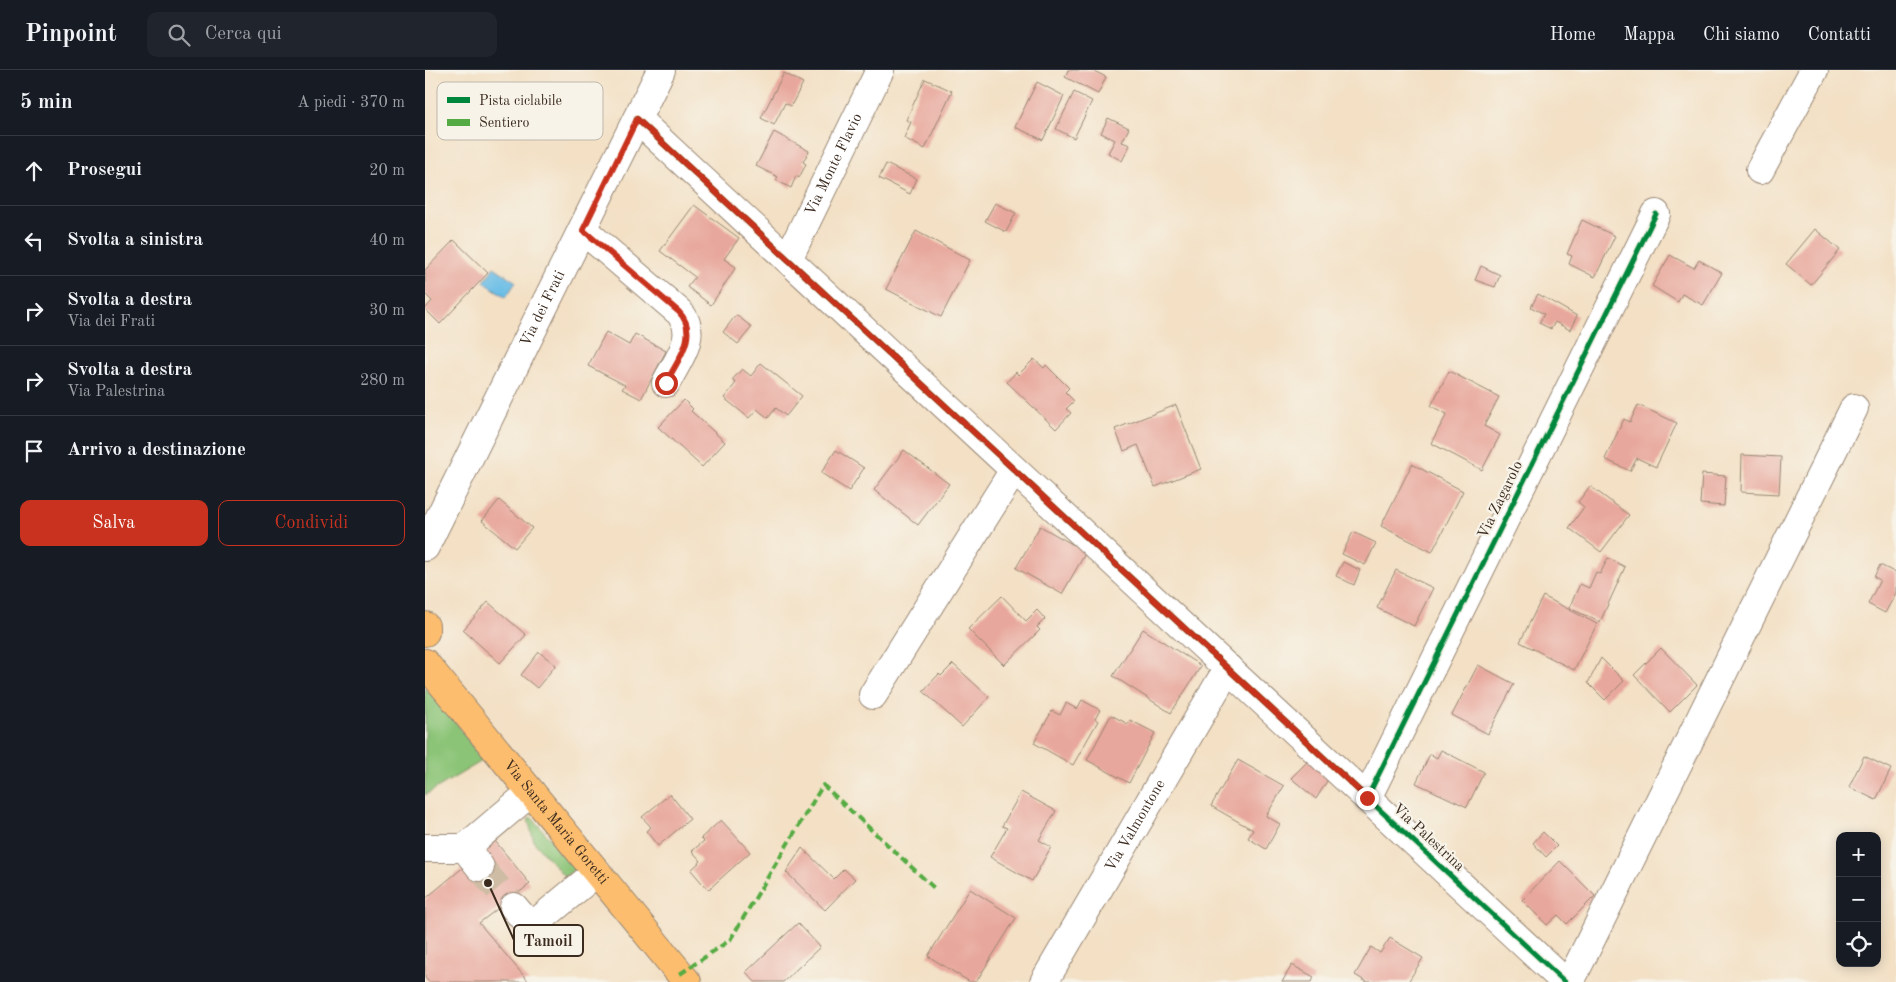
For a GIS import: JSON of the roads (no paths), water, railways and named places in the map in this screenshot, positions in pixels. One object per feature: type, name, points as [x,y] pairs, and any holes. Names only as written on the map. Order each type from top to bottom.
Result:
[{"type":"main road","points":[[425,626],[425,632]]},
{"type":"main road","name":"Via Santa Maria Goretti","points":[[425,663],[687,982]]},
{"type":"street","name":"Via dei Frati","points":[[425,547],[661,70]]},
{"type":"street","name":"Via Monte Flavio","points":[[788,259],[880,70]]},
{"type":"street","points":[[1759,170],[1814,70]]},
{"type":"street","name":"Via Palestrina","points":[[637,119],[1565,982]]},
{"type":"street","name":"Via Zagarolo","points":[[1367,798],[1656,214]]},
{"type":"street","points":[[583,230],[679,312],[685,320],[689,330],[687,342],[666,383]]},
{"type":"street","points":[[1570,982],[1854,408]]},
{"type":"street","points":[[873,695],[1014,470]]},
{"type":"street","name":"Via Valmontone","points":[[1044,982],[1228,668]]},
{"type":"street","points":[[425,848],[472,857],[531,792]]},
{"type":"street","points":[[514,907],[531,927],[597,872]]},
{"type":"water","points":[[494,267],[516,282],[506,297],[484,282]]},
{"type":"tunnel","points":[[480,867],[514,907]]},
{"type":"place","name":"Tamoil","points":[[488,883]]}]
